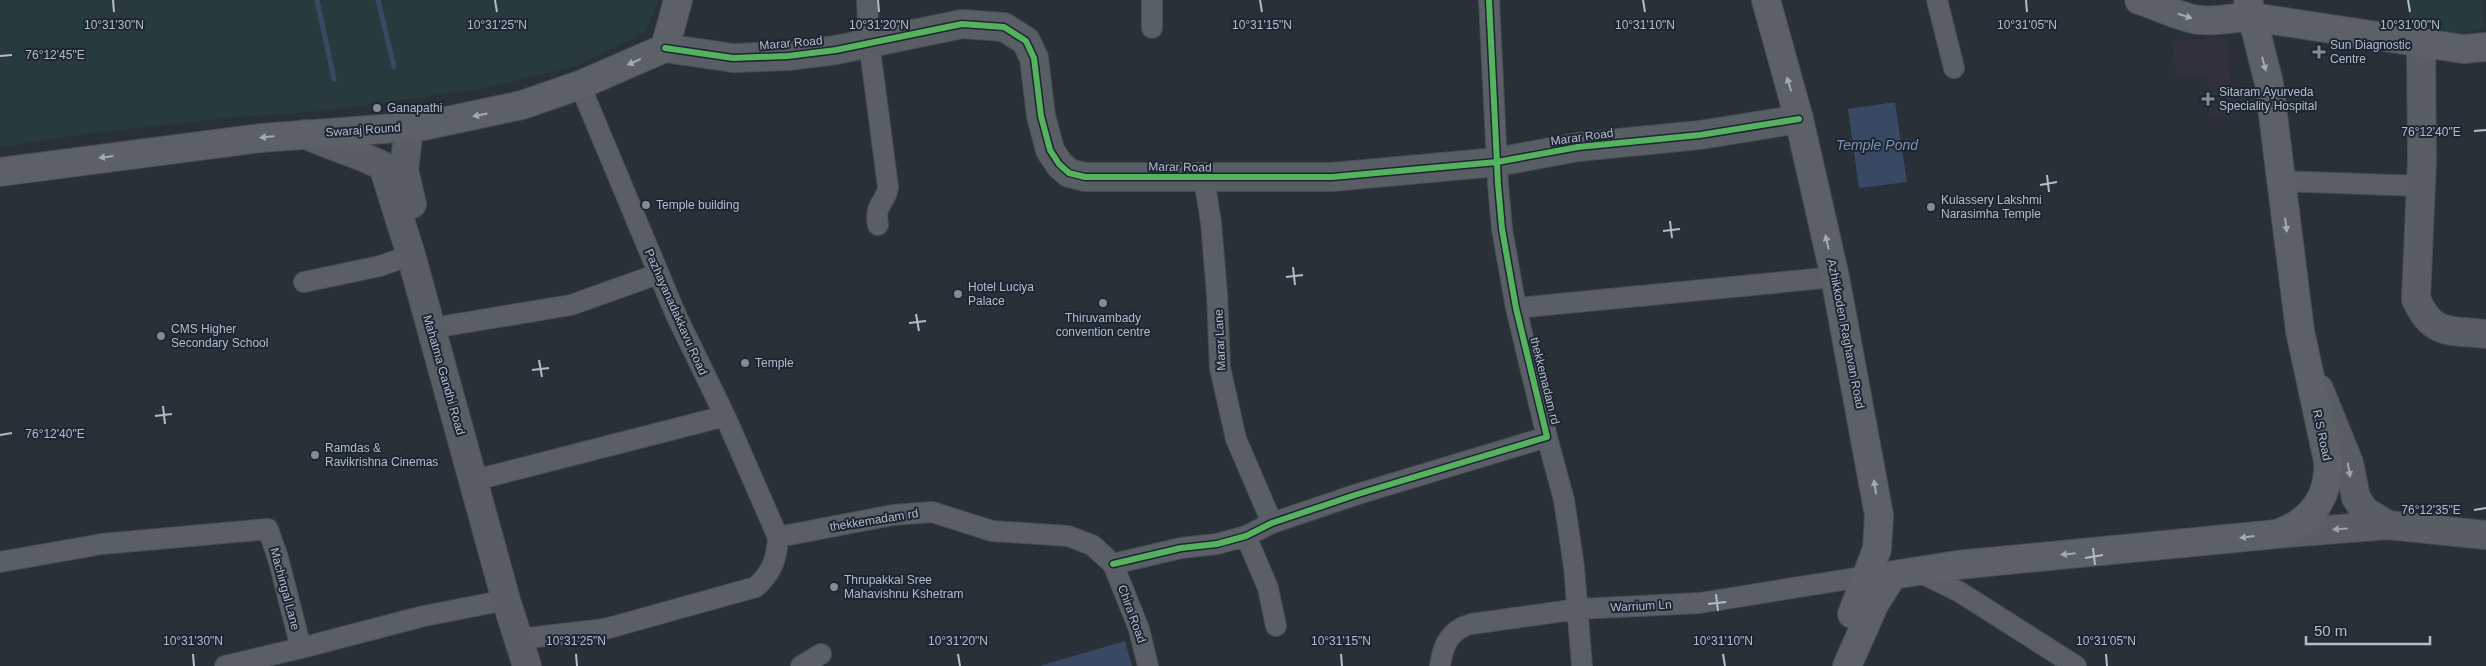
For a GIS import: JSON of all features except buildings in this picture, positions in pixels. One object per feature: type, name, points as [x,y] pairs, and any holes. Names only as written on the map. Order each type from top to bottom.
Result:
[{"type":"main road","points":[[665,48],[678,0]]},
{"type":"main road","name":"Azhikkoden Raghavan Road","points":[[1766,0],[1799,119],[1850,348],[1880,515],[1877,549],[1894,574],[1829,666]]},
{"type":"main road","points":[[2140,0],[2198,20],[2218,21],[2233,17],[2252,6],[2420,42],[2463,49],[2486,47]]},
{"type":"main road","name":"R.S Road","points":[[1894,574],[1957,565],[2277,534],[2297,525],[2313,512],[2323,495],[2328,478],[2326,452],[2300,331],[2269,83],[2252,6]]},
{"type":"main road","name":"Swaraj Round","points":[[0,172],[192,146],[304,134],[409,127],[489,113],[580,85],[665,48]]},
{"type":"main road","points":[[1847,666],[1874,603],[1894,574],[1898,562],[1887,546],[1880,515]]},
{"type":"street","points":[[868,0],[869,42],[888,187],[888,192],[878,205],[876,215],[878,226]]},
{"type":"street","points":[[1152,0],[1152,28]]},
{"type":"street","name":"thekkemadam rd","points":[[778,536],[893,515],[932,512],[992,531],[1068,536],[1092,545],[1113,564],[1181,548],[1218,544],[1246,536],[1272,523],[1547,437],[1516,308],[1502,229],[1488,0]]},
{"type":"street","points":[[1937,0],[1954,68]]},
{"type":"street","name":"Marar Road","points":[[665,48],[733,58],[788,56],[836,50],[962,24],[1004,27],[1026,41],[1034,58],[1041,116],[1050,150],[1059,164],[1070,173],[1085,177],[1204,179],[1332,177],[1497,162],[1578,147],[1700,136],[1799,119]]},
{"type":"street","points":[[2420,42],[2421,186],[2416,299],[2424,316],[2432,324],[2443,329],[2486,334]]},
{"type":"street","name":"Pazhayanadakkavu Road","points":[[580,85],[658,274],[725,416],[778,536]]},
{"type":"street","name":"Mahatma Gandhi Road","points":[[409,127],[404,170],[487,478],[527,638],[527,666]]},
{"type":"street","name":"Mahatma Gandhi Road","points":[[304,134],[326,144],[357,152],[383,166],[411,255],[506,600],[544,666]]},
{"type":"street","name":"Marar Lane","points":[[1204,179],[1211,222],[1217,294],[1220,368],[1236,439],[1272,523]]},
{"type":"street","points":[[2281,181],[2421,186]]},
{"type":"street","points":[[304,282],[380,266],[411,255]]},
{"type":"street","points":[[445,326],[571,306],[658,274]]},
{"type":"street","points":[[1516,308],[1835,277]]},
{"type":"street","points":[[2306,360],[2338,433],[2348,463],[2356,498],[2365,511],[2388,525]]},
{"type":"street","points":[[487,478],[725,416]]},
{"type":"street","points":[[1547,437],[1564,500],[1578,609],[1582,666]]},
{"type":"street","points":[[2277,534],[2388,525],[2486,535]]},
{"type":"street","name":"Machingal Lane","points":[[0,562],[111,543],[268,529],[278,558],[301,648],[424,616],[506,600]]},
{"type":"street","points":[[527,638],[605,629],[756,587],[770,574],[778,555],[778,536]]},
{"type":"street","points":[[1246,536],[1268,588],[1276,626]]},
{"type":"street","name":"Chira Road","points":[[1113,564],[1139,628],[1148,666]]},
{"type":"street","points":[[1894,574],[1958,591],[2076,666]]},
{"type":"street","name":"Warrium Ln","points":[[1442,662],[1449,636],[1458,628],[1497,620],[1578,609],[1700,603],[1894,574]]},
{"type":"street","points":[[225,666],[301,648]]},
{"type":"street","points":[[801,666],[820,654]]},
{"type":"shaded area","points":[[2226,38],[2235,117],[2210,117],[2206,76],[2175,74],[2173,40]]},
{"type":"green space","points":[[0,0],[659,0],[645,33],[577,66],[488,88],[322,111],[239,117],[93,133],[0,147]]},
{"type":"green space","points":[[2409,0],[2481,0],[2484,28],[2454,35],[2410,29]]},
{"type":"water","name":"Temple Pond","points":[[1895,102],[1907,182],[1859,188],[1848,109]]},
{"type":"water","points":[[1125,641],[1132,666],[1039,666]]},
{"type":"waterway","points":[[317,0],[334,79]]},
{"type":"waterway","points":[[378,0],[394,67]]},
{"type":"cycle path","points":[[1113,564],[1181,548],[1217,544],[1246,536],[1272,523],[1358,494],[1547,437],[1516,308],[1502,229],[1489,0]]},
{"type":"cycle path","points":[[665,48],[733,58],[788,56],[836,50],[962,24],[1004,27],[1026,41],[1034,58],[1041,116],[1050,150],[1059,164],[1069,173],[1085,177],[1332,177],[1497,162],[1578,147],[1700,135],[1799,119]]},
{"type":"place","name":"Sun Diagnostic Centre","points":[[2319,52]]},
{"type":"place","name":"Sitaram Ayurveda Speciality Hospital","points":[[2208,99]]},
{"type":"place","name":"Ganapathi","points":[[377,108]]},
{"type":"place","name":"Temple building","points":[[646,205]]},
{"type":"place","name":"Kulassery Lakshmi Narasimha Temple","points":[[1931,207]]},
{"type":"place","name":"Hotel Luciya Palace","points":[[958,294]]},
{"type":"place","name":"Thiruvambady convention centre","points":[[1103,303]]},
{"type":"place","name":"CMS Higher Secondary School","points":[[161,336]]},
{"type":"place","name":"Temple","points":[[745,363]]},
{"type":"place","name":"Ramdas & Ravikrishna Cinemas","points":[[315,455]]},
{"type":"place","name":"Thrupakkal Sree Mahavishnu Kshetram","points":[[834,587]]}]
